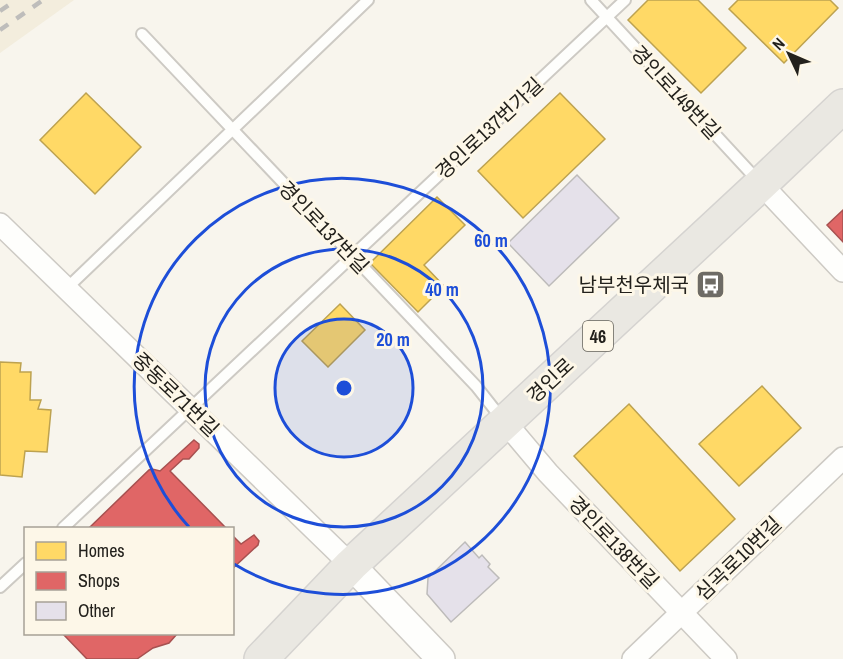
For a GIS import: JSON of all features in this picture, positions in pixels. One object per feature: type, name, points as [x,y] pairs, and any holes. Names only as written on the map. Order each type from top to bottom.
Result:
[{"type":"main road","name":"경인로","points":[[261,659],[351,565],[843,106]]},
{"type":"street","points":[[761,184],[843,271]]},
{"type":"street","name":"중동로71번길","points":[[0,224],[351,565]]},
{"type":"street","name":"경인로138번길","points":[[505,422],[548,473],[726,659]]},
{"type":"street","name":"심곡로10번길","points":[[633,659],[843,458]]},
{"type":"street","points":[[351,565],[441,659]]},
{"type":"lane","points":[[66,288],[368,0]]},
{"type":"lane","name":"경인로149번길","points":[[591,0],[761,184]]},
{"type":"lane","name":"경인로137번가길","points":[[64,527],[625,0]]},
{"type":"lane","name":"경인로137번길","points":[[141,34],[476,386],[505,422]]},
{"type":"lane","points":[[0,587],[24,565]]},
{"type":"shaded area","points":[[0,0],[74,0],[0,53]]},
{"type":"building: Homes","points":[[648,0],[698,0],[746,48],[701,93],[628,20]]},
{"type":"building: Homes","points":[[738,0],[830,0],[838,8],[784,63],[729,9]]},
{"type":"building: Homes","points":[[86,93],[141,147],[95,194],[40,140]]},
{"type":"building: Homes","points":[[560,93],[605,139],[523,218],[478,171]]},
{"type":"building: Homes","points":[[437,197],[465,225],[424,265],[444,286],[418,312],[370,263]]},
{"type":"building: Homes","points":[[340,304],[365,330],[328,367],[302,341]]},
{"type":"building: Homes","points":[[0,362],[21,363],[20,372],[31,372],[30,400],[41,400],[38,409],[51,410],[47,452],[25,451],[22,477],[0,475]]},
{"type":"building: Homes","points":[[762,386],[801,428],[739,486],[699,444]]},
{"type":"building: Homes","points":[[629,404],[735,519],[680,571],[574,456]]},
{"type":"building: Shops","points":[[843,210],[843,242],[827,225]]},
{"type":"building: Shops","points":[[194,440],[199,444],[199,448],[189,459],[183,459],[170,471],[225,527],[90,527],[149,470],[160,471]]},
{"type":"building: Shops","points":[[254,535],[259,541],[258,545],[234,567],[234,537],[241,544]]},
{"type":"building: Shops","points":[[64,635],[176,635],[169,643],[153,648],[137,659],[87,659]]},
{"type":"building: Other","points":[[577,175],[619,218],[549,286],[508,243]]},
{"type":"building: Other","points":[[465,542],[479,558],[482,555],[490,564],[488,567],[499,578],[451,622],[427,594],[428,578]]},
{"type":"railway","points":[[0,11],[16,0]]},
{"type":"railway","points":[[0,30],[43,0]]},
{"type":"place","name":"남부천우체국","points":[[710,284]]}]
